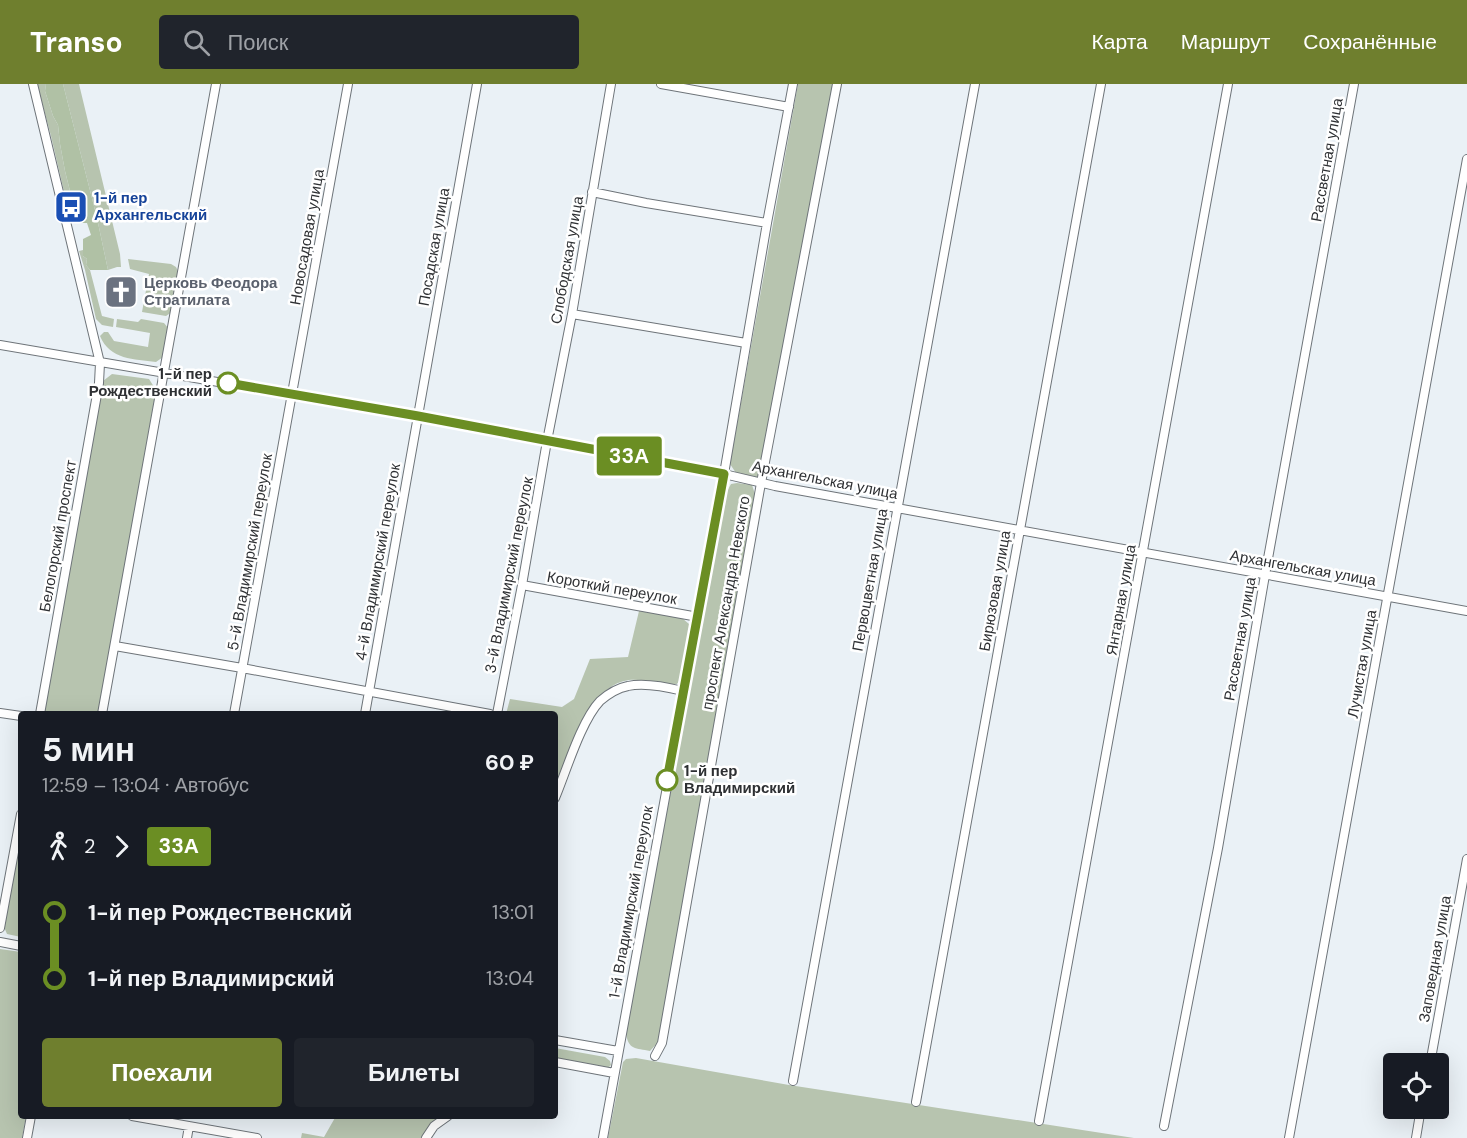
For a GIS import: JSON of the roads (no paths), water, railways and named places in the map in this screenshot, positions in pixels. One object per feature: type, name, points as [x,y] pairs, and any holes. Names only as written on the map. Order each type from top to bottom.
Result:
[{"type":"street","name":"Белогорский проспект","points":[[33,84],[100,363],[99,383],[41,711]]},
{"type":"street","points":[[103,711],[216,84]]},
{"type":"street","name":"Новосадовая улица","points":[[293,394],[348,84]]},
{"type":"street","name":"Посадская улица","points":[[418,416],[477,84]]},
{"type":"street","name":"Слободская улица","points":[[547,441],[572,314],[611,84]]},
{"type":"street","points":[[661,84],[789,106]]},
{"type":"street","points":[[724,474],[793,84]]},
{"type":"street","name":"проспект Александра Невского","points":[[655,1056],[662,1043],[761,483],[837,84]]},
{"type":"street","name":"Первоцветная улица","points":[[793,1081],[975,84]]},
{"type":"street","name":"Бирюзовая улица","points":[[916,1102],[1101,84]]},
{"type":"street","name":"Янтарная улица","points":[[1039,1121],[1228,84]]},
{"type":"street","name":"Рассветная улица","points":[[1164,1126],[1218,848],[1354,84]]},
{"type":"street","name":"Лучистая улица","points":[[1289,1138],[1467,159]]},
{"type":"street","points":[[592,192],[767,223]]},
{"type":"street","points":[[572,314],[746,343]]},
{"type":"street","name":"Архангельская улица","points":[[0,345],[418,416],[761,483],[1467,611]]},
{"type":"street","name":"5-й Владимирский переулок","points":[[235,711],[293,394]]},
{"type":"street","name":"4-й Владимирский переулок","points":[[366,711],[418,416]]},
{"type":"street","name":"3-й Владимирский переулок","points":[[497,711],[522,585],[547,441]]},
{"type":"street","name":"1-й Владимирский переулок","points":[[603,1138],[724,474]]},
{"type":"street","name":"Короткий переулок","points":[[522,585],[698,617]]},
{"type":"street","points":[[114,646],[474,711]]},
{"type":"street","points":[[558,791],[587,721],[599,702],[612,692],[628,686],[640,685],[683,691]]},
{"type":"street","points":[[0,712],[18,715]]},
{"type":"street","points":[[0,928],[18,830]]},
{"type":"street","name":"Заповедная улица","points":[[1432,1053],[1467,859]]},
{"type":"street","points":[[0,942],[18,945]]},
{"type":"street","points":[[558,1041],[618,1051]]},
{"type":"street","points":[[558,1063],[614,1073]]},
{"type":"street","points":[[27,1138],[30,1119]]},
{"type":"street","points":[[149,1119],[257,1138]]},
{"type":"street","points":[[426,1138],[434,1126],[444,1119]]},
{"type":"street","points":[[1416,1138],[1419,1119]]},
{"type":"street","points":[[187,1138],[189,1126]]},
{"type":"place","name":"1-й пер Архангельский","points":[[71,207]]},
{"type":"place","name":"Церковь Феодора Стратилата","points":[[121,292]]},
{"type":"place","name":"1-й пер Рождественский","points":[[228,383]]},
{"type":"place","name":"1-й пер Владимирский","points":[[667,780]]}]
